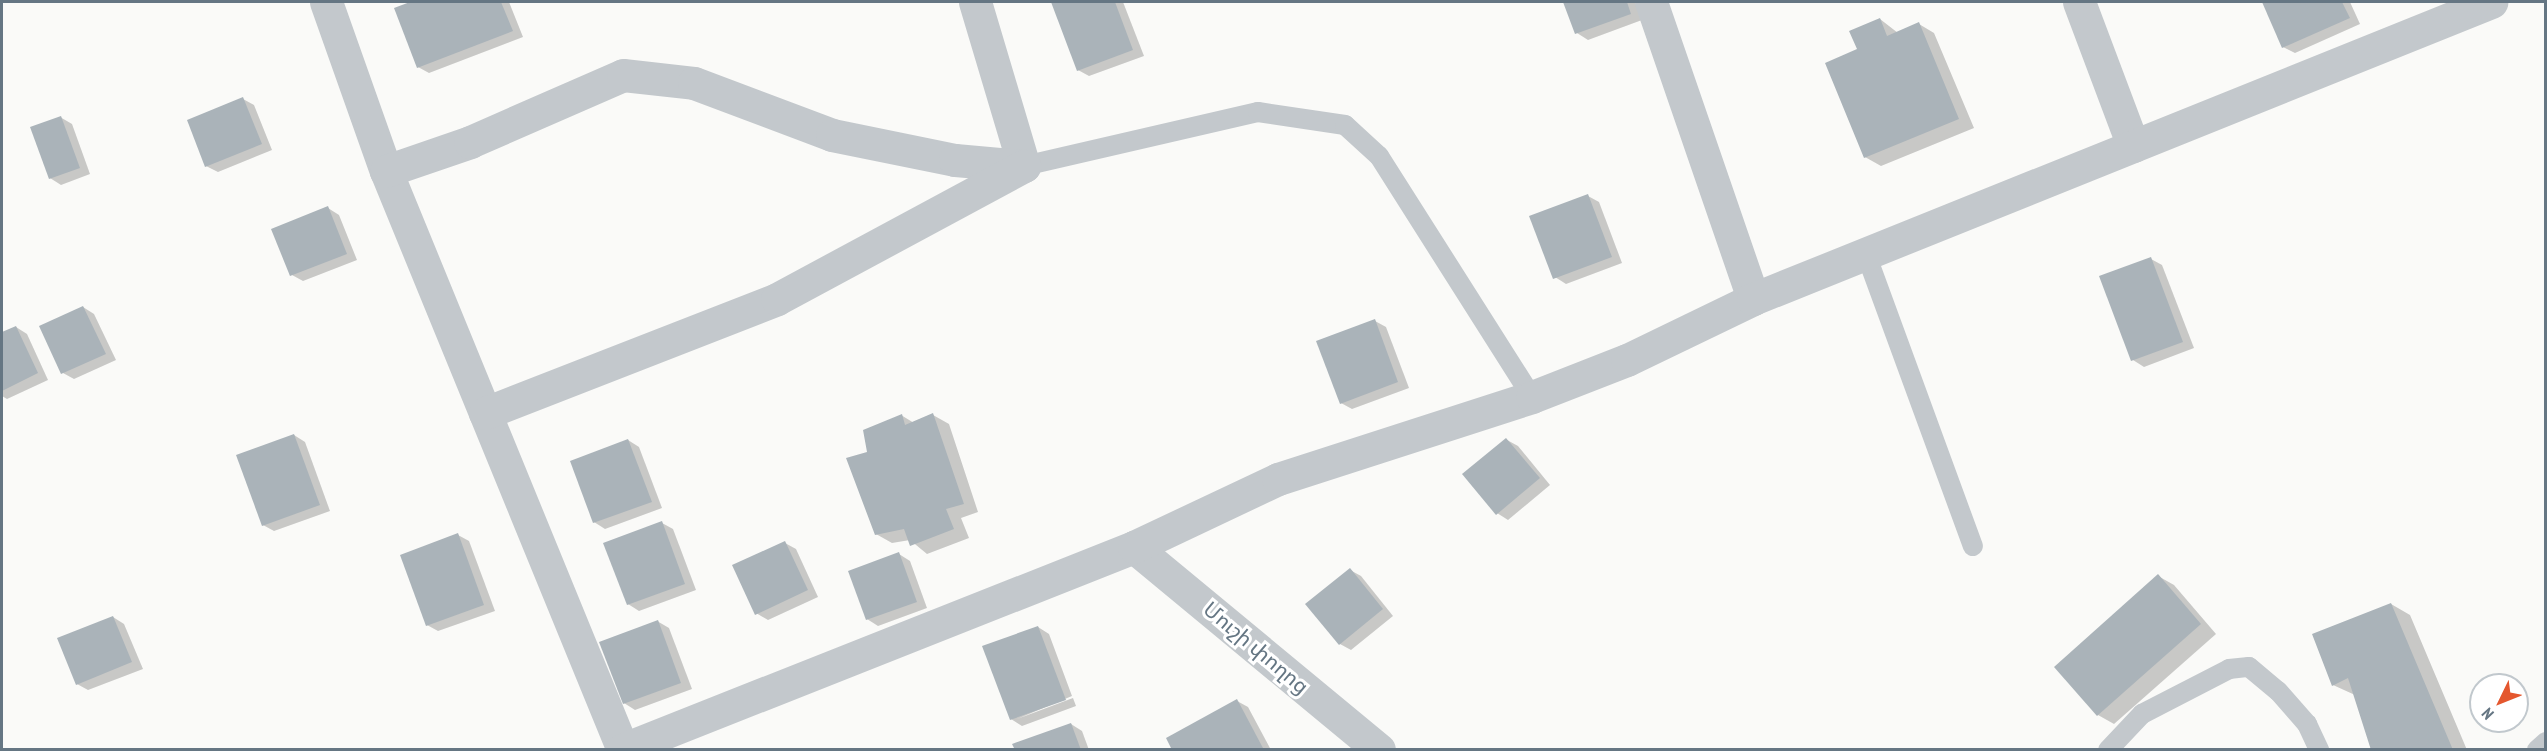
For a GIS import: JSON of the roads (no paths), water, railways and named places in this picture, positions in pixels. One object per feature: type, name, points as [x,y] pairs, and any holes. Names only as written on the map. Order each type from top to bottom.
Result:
[{"type":"street","points":[[326,2],[386,171],[622,749],[1134,547],[1278,478],[1532,397],[1627,360],[1753,300],[2133,147],[2450,9],[2491,2]]},
{"type":"street","points":[[975,2],[1024,166]]},
{"type":"street","points":[[1651,2],[1753,300]]},
{"type":"street","points":[[2079,2],[2133,147]]},
{"type":"street","points":[[386,171],[470,142],[622,75],[694,83],[832,135],[955,160],[1024,166]]},
{"type":"street","points":[[485,413],[777,299],[1024,166]]},
{"type":"street","name":"Մուշի փողոց","points":[[1134,547],[1379,750]]},
{"type":"lane","points":[[1024,166],[1258,112],[1345,125],[1379,156],[1532,397]]},
{"type":"lane","points":[[1866,254],[1973,546]]},
{"type":"lane","points":[[2108,750],[2142,714],[2229,669],[2249,667],[2277,691],[2307,724],[2319,750]]},
{"type":"lane","points":[[2537,750],[2546,742]]}]
